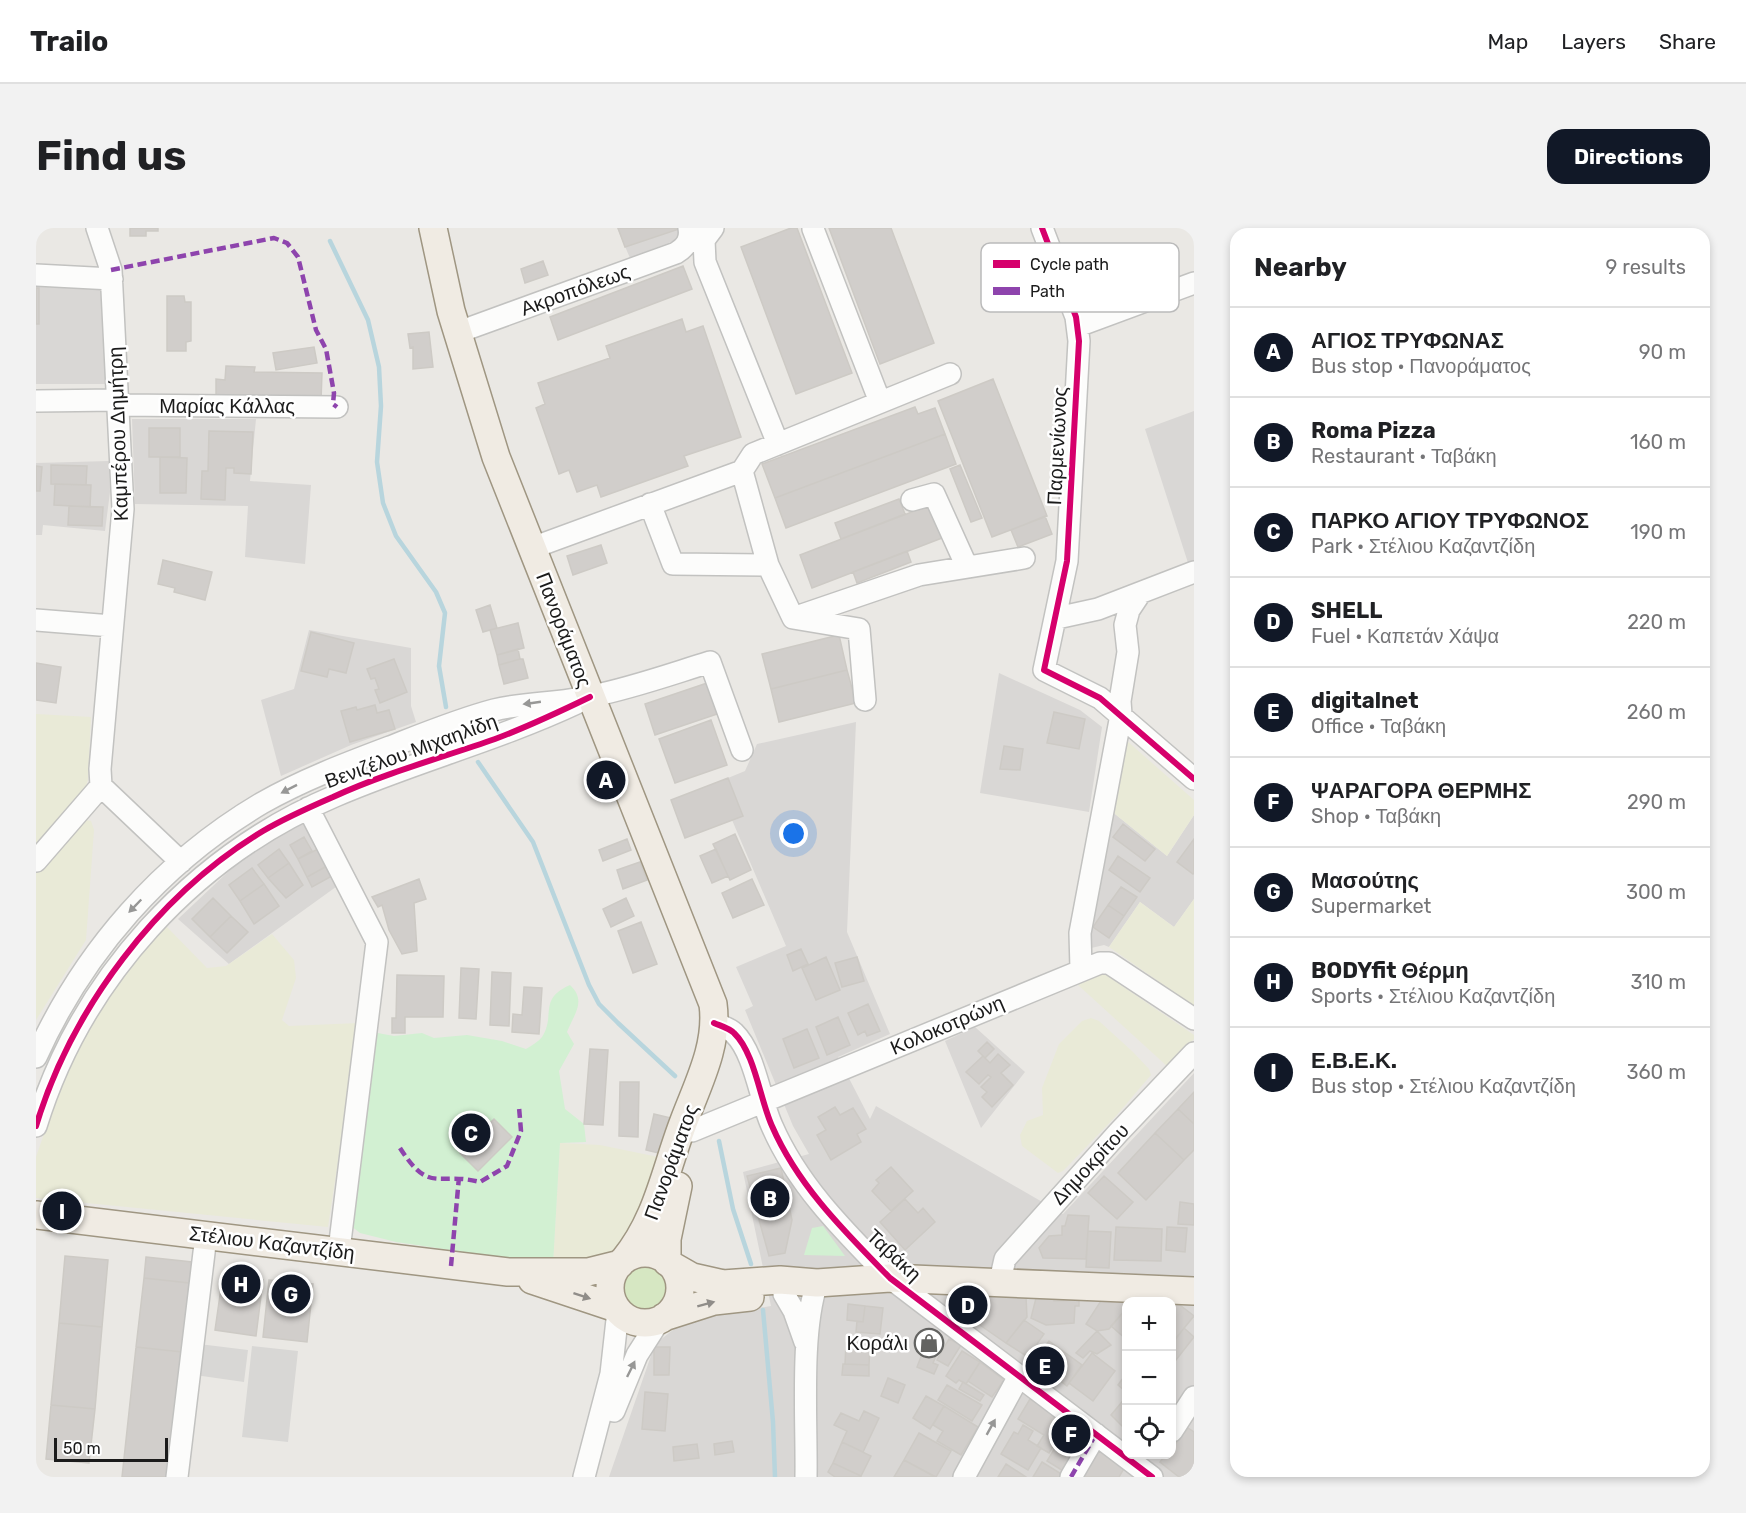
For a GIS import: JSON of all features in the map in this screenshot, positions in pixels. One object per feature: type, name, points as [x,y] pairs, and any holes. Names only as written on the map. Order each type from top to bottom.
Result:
[{"type":"main road","name":"Πανοράματος","points":[[433,228],[456,333],[496,457],[702,974],[712,1005],[714,1023],[667,1239],[669,1263]]},
{"type":"main road","name":"Πανοράματος","points":[[622,1262],[642,1237],[655,1210],[681,1128],[697,1094]]},
{"type":"main road","name":"Στέλιου Καζαντζίδη","points":[[36,1215],[508,1272],[588,1272],[622,1262]]},
{"type":"main road","points":[[761,1290],[702,1280],[649,1254],[638,1254],[622,1262],[610,1285],[617,1309],[638,1322],[662,1318],[703,1304],[761,1290],[890,1278],[1194,1291]]},
{"type":"main road","points":[[662,1318],[674,1307],[679,1292],[677,1277],[669,1263]]},
{"type":"main road","name":"Στέλιου Καζαντζίδη","points":[[508,1272],[617,1309]]},
{"type":"street","name":"Καμπέρου Δημήτρη","points":[[97,228],[109,258],[112,279],[123,509],[100,769],[101,786]]},
{"type":"street","points":[[713,228],[704,240],[705,262],[778,444]]},
{"type":"street","name":"Παρμενίωνος","points":[[1042,228],[1048,243]]},
{"type":"street","points":[[813,229],[880,402]]},
{"type":"street","name":"Ακροπόλεως","points":[[456,333],[676,253],[689,234]]},
{"type":"street","points":[[36,275],[112,279]]},
{"type":"street","points":[[1179,289],[1194,283]]},
{"type":"street","name":"Παρμενίωνος","points":[[1073,312],[1078,326],[1079,341],[1067,561],[1057,618],[1044,670],[1090,691],[1121,715]]},
{"type":"street","points":[[1078,326],[1116,312]]},
{"type":"street","points":[[532,548],[742,471],[753,454],[950,374]]},
{"type":"street","name":"Μαρίας Κάλλας","points":[[36,401],[337,407]]},
{"type":"street","points":[[742,471],[768,565],[793,618]]},
{"type":"street","points":[[912,500],[934,494],[967,567]]},
{"type":"street","points":[[650,504],[673,564],[768,565]]},
{"type":"street","points":[[793,618],[919,575],[1024,558]]},
{"type":"street","points":[[1057,618],[1098,609],[1194,572]]},
{"type":"street","points":[[1081,969],[1080,933],[1121,715],[1120,701],[1128,658],[1125,625],[1129,609],[1138,595]]},
{"type":"street","points":[[793,618],[859,629],[865,700]]},
{"type":"street","points":[[36,620],[112,626]]},
{"type":"street","points":[[590,697],[710,662],[742,750]]},
{"type":"street","name":"Βενιζέλου Μιχαηλίδη","points":[[36,1126],[45,1097],[73,1036],[105,983],[149,926],[198,879],[264,830],[308,808],[346,791],[497,738],[590,697]]},
{"type":"street","name":"Βενιζέλου Μιχαηλίδη","points":[[36,1057],[58,1011],[95,954],[126,915],[181,862],[263,803],[354,760],[496,710],[590,697]]},
{"type":"street","points":[[1121,715],[1194,778]]},
{"type":"street","points":[[36,861],[101,786],[181,862]]},
{"type":"street","points":[[308,808],[377,942],[339,1250]]},
{"type":"street","name":"Κολοκοτρώνη","points":[[692,1131],[1100,963],[1109,963],[1194,1019]]},
{"type":"street","name":"Ταβάκη","points":[[714,1023],[730,1030],[741,1042],[772,1128],[802,1180],[842,1228],[890,1278],[1096,1434],[1148,1470]]},
{"type":"street","name":"Δημοκρίτου","points":[[1000,1281],[1005,1259],[1118,1133],[1194,1053]]},
{"type":"street","points":[[177,1477],[206,1236]]},
{"type":"street","points":[[806,1477],[808,1351],[812,1298],[817,1283]]},
{"type":"street","points":[[761,1290],[794,1311],[808,1351]]},
{"type":"street","points":[[586,1469],[611,1374],[617,1309]]},
{"type":"street","points":[[586,1469],[609,1424],[637,1355],[662,1318]]},
{"type":"street","points":[[964,1477],[1019,1376]]},
{"type":"street","points":[[1176,1425],[1194,1397]]},
{"type":"street","points":[[1071,1477],[1096,1434]]},
{"type":"shaded area","points":[[617,228],[687,228],[686,236],[630,258]]},
{"type":"shaded area","points":[[36,287],[101,288],[107,384],[36,384]]},
{"type":"shaded area","points":[[1194,411],[1194,564],[1189,566],[1145,429]]},
{"type":"shaded area","points":[[132,419],[256,419],[250,481],[311,485],[305,564],[245,557],[248,506],[135,504]]},
{"type":"shaded area","points":[[109,461],[110,492],[105,531],[43,525],[42,535],[36,535],[36,463]]},
{"type":"shaded area","points":[[309,630],[411,648],[411,706],[416,722],[351,745],[281,776],[261,700],[294,689]]},
{"type":"shaded area","points":[[999,673],[1080,710],[1102,727],[1089,812],[980,793]]},
{"type":"shaded area","points":[[856,722],[847,932],[890,1034],[838,1057],[870,1119],[876,1106],[1063,1214],[1194,1073],[1194,1477],[609,1477],[655,1344],[687,1319],[771,1306],[743,1172],[809,1154],[793,1126],[745,1010],[753,1006],[736,967],[786,946],[732,820],[743,815],[728,778],[745,771],[757,744]]},
{"type":"shaded area","points":[[1110,810],[1167,856],[1194,815],[1194,899],[1174,927],[1140,902],[1109,947],[1104,945],[1087,949]]},
{"type":"shaded area","points":[[307,821],[340,884],[229,964],[178,919],[230,870],[270,842]]},
{"type":"shaded area","points":[[975,1027],[1025,1072],[981,1128],[945,1041]]},
{"type":"shaded area","points":[[199,1344],[248,1350],[244,1382],[195,1375]]},
{"type":"shaded area","points":[[252,1346],[298,1351],[288,1442],[242,1437]]},
{"type":"green space","points":[[36,714],[91,717],[88,780],[85,789],[36,846]]},
{"type":"green space","points":[[1126,740],[1194,800],[1194,815],[1167,856],[1110,810]]},
{"type":"green space","points":[[81,819],[91,821],[94,830],[86,940],[36,1020],[36,869]]},
{"type":"green space","points":[[1194,899],[1194,1006],[1109,947],[1140,902],[1174,927]]},
{"type":"green space","points":[[165,925],[207,968],[226,966],[272,934],[294,960],[296,978],[282,1020],[289,1026],[359,1023],[328,1227],[36,1198],[36,1157],[63,1078],[111,992]]},
{"type":"green space","points":[[1103,973],[1194,1035],[1194,1039],[1168,1067],[1078,985]]},
{"type":"green space","points":[[570,985],[578,997],[578,1008],[567,1032],[574,1044],[559,1071],[565,1109],[584,1124],[586,1142],[560,1143],[553,1265],[396,1242],[360,1233],[346,1222],[372,1032],[394,1036],[422,1033],[434,1038],[467,1035],[502,1041],[526,1049],[542,1037],[554,996]]},
{"type":"green space","points":[[1091,1018],[1099,1021],[1133,1052],[1149,1069],[1151,1075],[1116,1116],[1063,1171],[1058,1173],[1022,1146],[1020,1135],[1027,1121],[1043,1115],[1042,1088],[1059,1044],[1082,1021]]},
{"type":"green space","points":[[560,1143],[600,1145],[663,1158],[652,1192],[612,1257],[553,1265]]},
{"type":"green space","points":[[823,1226],[845,1256],[804,1255],[812,1228]]},
{"type":"green space","points":[[644,1261],[654,1263],[663,1269],[669,1278],[671,1288],[669,1298],[663,1307],[654,1313],[644,1315],[634,1313],[625,1307],[619,1298],[617,1288],[619,1278],[625,1269],[634,1263]]},
{"type":"building","points":[[130,228],[158,228],[158,231],[146,231],[146,236],[130,236]]},
{"type":"building","points":[[618,228],[678,228],[679,229],[625,247]]},
{"type":"building","points":[[791,228],[797,228],[852,373],[796,394],[741,247]]},
{"type":"building","points":[[829,228],[891,228],[934,343],[880,364]]},
{"type":"building","points":[[543,261],[548,275],[525,283],[521,269]]},
{"type":"building","points":[[683,266],[692,289],[558,340],[550,317]]},
{"type":"building","points":[[36,288],[39,288],[39,324],[36,324]]},
{"type":"building","points":[[167,296],[184,296],[185,302],[191,302],[191,341],[186,342],[186,351],[167,351]]},
{"type":"building","points":[[682,319],[686,332],[703,326],[741,437],[684,456],[688,466],[601,497],[597,485],[577,492],[569,470],[559,474],[536,408],[545,404],[538,383],[610,358],[606,346]]},
{"type":"building","points":[[429,332],[433,367],[413,369],[413,347],[410,348],[408,334]]},
{"type":"building","points":[[314,347],[317,363],[276,370],[273,353]]},
{"type":"building","points":[[226,366],[255,367],[254,372],[322,373],[321,401],[216,399],[216,379],[225,380]]},
{"type":"building","points":[[993,379],[1047,516],[992,537],[938,401]]},
{"type":"building","points":[[915,407],[918,414],[935,408],[945,434],[775,498],[762,464]]},
{"type":"building","points":[[149,428],[180,428],[180,457],[149,457]]},
{"type":"building","points":[[209,431],[253,432],[251,474],[234,473],[234,468],[226,468],[225,500],[201,499],[202,471],[208,471]]},
{"type":"building","points":[[945,434],[956,464],[786,528],[775,498]]},
{"type":"building","points":[[160,457],[187,458],[186,493],[160,493]]},
{"type":"building","points":[[51,465],[87,466],[86,485],[51,484]]},
{"type":"building","points":[[960,465],[982,518],[971,522],[950,469]]},
{"type":"building","points":[[36,466],[42,467],[40,491],[36,491]]},
{"type":"building","points":[[55,484],[91,485],[90,507],[54,505]]},
{"type":"building","points":[[899,499],[905,514],[841,539],[835,523]]},
{"type":"building","points":[[930,505],[942,538],[812,588],[800,555]]},
{"type":"building","points":[[69,506],[103,507],[102,526],[68,525]]},
{"type":"building","points":[[1045,516],[1052,534],[1018,547],[1011,530]]},
{"type":"building","points":[[601,545],[607,563],[573,575],[567,556]]},
{"type":"building","points":[[907,551],[911,562],[857,583],[853,572]]},
{"type":"building","points":[[163,560],[212,572],[205,600],[174,592],[175,588],[158,584]]},
{"type":"building","points":[[490,605],[497,628],[483,632],[476,610]]},
{"type":"building","points":[[518,623],[524,648],[497,655],[490,630]]},
{"type":"building","points":[[311,632],[354,643],[346,673],[329,669],[327,677],[301,671]]},
{"type":"building","points":[[839,635],[847,670],[771,689],[762,654]]},
{"type":"building","points":[[518,649],[520,659],[499,665],[497,655]]},
{"type":"building","points":[[394,659],[407,692],[380,703],[375,690],[379,689],[375,678],[371,679],[367,669]]},
{"type":"building","points":[[523,659],[528,678],[504,684],[499,665]]},
{"type":"building","points":[[36,663],[61,667],[56,703],[36,700]]},
{"type":"building","points":[[847,670],[856,703],[779,722],[771,689]]},
{"type":"building","points":[[713,681],[723,712],[655,735],[645,704]]},
{"type":"building","points":[[375,705],[377,713],[389,710],[395,729],[350,742],[341,711]]},
{"type":"building","points":[[1054,712],[1085,719],[1079,749],[1047,743]]},
{"type":"building","points":[[711,720],[727,765],[675,783],[659,739]]},
{"type":"building","points":[[1004,746],[1023,749],[1020,770],[1000,769]]},
{"type":"building","points":[[728,778],[743,816],[685,838],[671,800]]},
{"type":"building","points":[[1123,824],[1155,849],[1145,861],[1113,837]]},
{"type":"building","points":[[735,834],[751,870],[730,880],[713,844]]},
{"type":"building","points":[[304,837],[312,851],[298,859],[290,845]]},
{"type":"building","points":[[627,839],[631,850],[603,861],[599,850]]},
{"type":"building","points":[[1194,839],[1194,873],[1193,874],[1177,862]]},
{"type":"building","points":[[279,849],[289,863],[268,878],[258,865]]},
{"type":"building","points":[[318,849],[327,866],[307,877],[298,859]]},
{"type":"building","points":[[716,849],[728,876],[712,883],[700,856]]},
{"type":"building","points":[[1118,856],[1150,878],[1140,892],[1109,870]]},
{"type":"building","points":[[640,862],[647,880],[623,889],[617,870]]},
{"type":"building","points":[[289,863],[303,885],[286,898],[268,878]]},
{"type":"building","points":[[327,866],[332,876],[312,887],[307,877]]},
{"type":"building","points":[[252,868],[264,884],[240,901],[229,885]]},
{"type":"building","points":[[419,879],[426,899],[414,903],[417,951],[402,954],[389,930],[382,905],[378,907],[372,897]]},
{"type":"building","points":[[752,879],[764,905],[733,918],[722,893]]},
{"type":"building","points":[[264,884],[279,906],[254,924],[240,901]]},
{"type":"building","points":[[1121,887],[1137,897],[1124,916],[1108,905]]},
{"type":"building","points":[[213,898],[231,916],[210,937],[192,919]]},
{"type":"building","points":[[626,898],[634,916],[611,927],[603,909]]},
{"type":"building","points":[[1108,905],[1124,916],[1109,938],[1093,927]]},
{"type":"building","points":[[231,916],[248,932],[227,953],[210,937]]},
{"type":"building","points":[[641,922],[657,964],[633,973],[618,931]]},
{"type":"building","points":[[801,949],[808,964],[793,971],[787,955]]},
{"type":"building","points":[[826,957],[840,990],[816,1000],[802,968]]},
{"type":"building","points":[[857,957],[864,981],[842,987],[835,963]]},
{"type":"building","points":[[461,968],[479,969],[476,1019],[459,1018]]},
{"type":"building","points":[[492,972],[511,973],[509,1026],[490,1025]]},
{"type":"building","points":[[397,975],[444,976],[443,1017],[405,1017],[405,1033],[392,1033],[392,1018],[396,1018]]},
{"type":"building","points":[[524,987],[542,988],[539,1034],[512,1032],[513,1014],[522,1015]]},
{"type":"building","points":[[868,1004],[880,1031],[867,1036],[865,1031],[858,1035],[848,1013]]},
{"type":"building","points":[[838,1017],[850,1045],[827,1055],[816,1027]]},
{"type":"building","points":[[807,1029],[819,1058],[794,1068],[783,1039]]},
{"type":"building","points":[[987,1042],[994,1049],[985,1058],[978,1051]]},
{"type":"building","points":[[590,1049],[608,1050],[603,1125],[584,1124]]},
{"type":"building","points":[[998,1054],[1010,1065],[1001,1073],[1013,1085],[992,1107],[982,1097],[987,1092],[981,1087],[991,1077],[988,1075],[979,1084],[966,1072],[983,1056],[990,1063]]},
{"type":"building","points":[[620,1082],[639,1082],[638,1137],[619,1136]]},
{"type":"building","points":[[1194,1092],[1194,1124],[1178,1109]]},
{"type":"building","points":[[835,1107],[840,1115],[853,1108],[866,1129],[857,1134],[861,1142],[831,1160],[817,1135],[826,1130],[818,1117]]},
{"type":"building","points":[[1178,1109],[1194,1124],[1194,1150],[1184,1160],[1155,1133]]},
{"type":"building","points":[[654,1114],[671,1118],[663,1154],[646,1150]]},
{"type":"building","points":[[494,1119],[512,1137],[478,1171],[460,1153]]},
{"type":"building","points":[[1155,1133],[1184,1160],[1146,1200],[1118,1173]]},
{"type":"building","points":[[891,1167],[913,1191],[891,1211],[872,1191],[879,1183],[876,1180]]},
{"type":"building","points":[[781,1168],[792,1220],[785,1253],[769,1256],[747,1176]]},
{"type":"building","points":[[1104,1176],[1133,1202],[1117,1219],[1088,1193]]},
{"type":"building","points":[[905,1199],[918,1213],[923,1208],[935,1222],[905,1250],[880,1222]]},
{"type":"building","points":[[1180,1202],[1194,1204],[1194,1225],[1178,1224]]},
{"type":"building","points":[[1068,1215],[1089,1216],[1086,1259],[1043,1258],[1039,1248],[1049,1236],[1062,1235],[1062,1226],[1065,1226]]},
{"type":"building","points":[[1116,1227],[1162,1229],[1161,1261],[1114,1260]]},
{"type":"building","points":[[1167,1227],[1187,1228],[1185,1252],[1166,1250]]},
{"type":"building","points":[[1088,1231],[1111,1232],[1109,1268],[1086,1267]]},
{"type":"building","points":[[65,1256],[108,1260],[102,1327],[59,1323]]},
{"type":"building","points":[[146,1257],[192,1262],[189,1283],[144,1278]]},
{"type":"building","points":[[223,1274],[263,1280],[256,1336],[215,1330]]},
{"type":"building","points":[[144,1278],[189,1283],[182,1352],[136,1347]]},
{"type":"building","points":[[269,1280],[313,1284],[307,1342],[263,1337]]},
{"type":"building","points":[[964,1294],[976,1297],[971,1317],[959,1313]]},
{"type":"building","points":[[985,1295],[1026,1297],[1027,1317],[1006,1343],[977,1323]]},
{"type":"building","points":[[1104,1296],[1122,1301],[1122,1314],[1109,1329],[1097,1331],[1086,1324]]},
{"type":"building","points":[[1036,1298],[1054,1299],[1054,1301],[1079,1300],[1079,1306],[1075,1306],[1074,1323],[1046,1325],[1031,1318]]},
{"type":"building","points":[[1176,1302],[1194,1316],[1176,1338]]},
{"type":"building","points":[[848,1304],[865,1306],[863,1322],[847,1320]]},
{"type":"building","points":[[865,1306],[883,1308],[880,1334],[856,1332],[857,1321],[863,1322]]},
{"type":"building","points":[[1122,1314],[1122,1336],[1111,1326]]},
{"type":"building","points":[[1024,1320],[1044,1334],[1028,1357],[1006,1343]]},
{"type":"building","points":[[59,1323],[102,1327],[95,1409],[51,1405]]},
{"type":"building","points":[[1184,1328],[1194,1337],[1176,1360],[1176,1351],[1176,1339]]},
{"type":"building","points":[[1097,1331],[1111,1345],[1097,1354],[1090,1351],[1083,1358],[1076,1353]]},
{"type":"building","points":[[926,1335],[942,1342],[933,1363],[938,1365],[934,1374],[917,1367],[922,1354],[918,1352]]},
{"type":"building","points":[[949,1339],[961,1345],[948,1366],[937,1360]]},
{"type":"building","points":[[1049,1341],[1082,1365],[1067,1386],[1034,1361]]},
{"type":"building","points":[[846,1343],[870,1344],[869,1365],[845,1364]]},
{"type":"building","points":[[136,1347],[182,1352],[168,1477],[122,1477]]},
{"type":"building","points":[[654,1347],[670,1347],[669,1375],[654,1375]]},
{"type":"building","points":[[962,1351],[980,1362],[966,1384],[959,1380],[956,1383],[946,1376]]},
{"type":"building","points":[[1092,1353],[1115,1371],[1093,1401],[1069,1383]]},
{"type":"building","points":[[980,1362],[1004,1380],[992,1397],[968,1381]]},
{"type":"building","points":[[843,1364],[869,1365],[869,1376],[842,1375]]},
{"type":"building","points":[[888,1378],[905,1385],[898,1403],[881,1396]]},
{"type":"building","points":[[963,1382],[984,1395],[980,1401],[959,1389]]},
{"type":"building","points":[[947,1385],[982,1405],[972,1421],[938,1400]]},
{"type":"building","points":[[645,1392],[668,1394],[665,1431],[642,1429]]},
{"type":"building","points":[[926,1396],[944,1406],[930,1429],[913,1418]]},
{"type":"building","points":[[1030,1399],[1068,1421],[1049,1453],[1037,1446],[1044,1435],[1018,1419]]},
{"type":"building","points":[[1122,1402],[1122,1426],[1111,1415]]},
{"type":"building","points":[[51,1405],[95,1409],[89,1463],[46,1459]]},
{"type":"building","points":[[944,1406],[978,1427],[961,1455],[937,1441],[943,1431],[933,1425]]},
{"type":"building","points":[[864,1411],[879,1418],[863,1452],[842,1442],[847,1431],[834,1425],[841,1413],[859,1421]]},
{"type":"building","points":[[1023,1425],[1033,1431],[1028,1440],[1041,1448],[1028,1470],[1001,1454],[1014,1432],[1018,1434]]},
{"type":"building","points":[[1067,1428],[1088,1442],[1068,1474],[1047,1461]]},
{"type":"building","points":[[1188,1428],[1194,1432],[1194,1476],[1179,1477],[1160,1462],[1162,1459],[1176,1459],[1176,1443]]},
{"type":"building","points":[[919,1433],[951,1451],[936,1477],[904,1460]]},
{"type":"building","points":[[732,1441],[734,1452],[715,1455],[714,1444]]},
{"type":"building","points":[[842,1442],[871,1456],[861,1476],[833,1463]]},
{"type":"building","points":[[697,1444],[699,1458],[674,1461],[673,1447]]},
{"type":"building","points":[[1099,1449],[1126,1465],[1119,1477],[1083,1477]]},
{"type":"building","points":[[904,1460],[935,1477],[894,1477]]},
{"type":"building","points":[[1042,1462],[1063,1475],[1062,1477],[1033,1477]]},
{"type":"building","points":[[833,1463],[861,1477],[835,1477],[828,1472]]},
{"type":"building","points":[[1006,1464],[1026,1477],[998,1477]]},
{"type":"waterway","points":[[330,241],[368,320],[379,367],[381,406],[377,462],[383,503],[396,536],[436,592],[445,613],[439,666],[446,707]]},
{"type":"waterway","points":[[478,762],[533,842],[589,985],[599,1004],[675,1076]]},
{"type":"waterway","points":[[719,1141],[733,1209],[751,1264]]},
{"type":"waterway","points":[[763,1310],[773,1422],[775,1477]]},
{"type":"marked path","points":[[111,270],[274,238],[287,243],[298,257],[316,330],[326,349],[334,393],[333,404],[337,407]]},
{"type":"marked path","points":[[400,1148],[410,1163],[427,1177],[480,1182],[507,1166],[521,1131],[519,1107]]},
{"type":"marked path","points":[[451,1266],[459,1177]]},
{"type":"marked path","points":[[1071,1477],[1096,1434]]},
{"type":"cycle path","points":[[1042,228],[1048,243]]},
{"type":"cycle path","points":[[1074,312],[1079,341],[1067,561],[1044,670],[1100,698],[1194,779]]},
{"type":"cycle path","points":[[36,1126],[52,1082],[72,1039],[123,958],[154,921],[224,857],[271,826],[353,788],[507,734],[590,697]]},
{"type":"cycle path","points":[[714,1023],[732,1031],[741,1042],[752,1064],[772,1126],[795,1169],[856,1243],[890,1278],[1152,1477]]},
{"type":"place","name":"ΑΓΙΟΣ ΤΡΥΦΩΝΑΣ","points":[[606,780]]},
{"type":"place","name":"ΠΑΡΚΟ ΑΓΙΟΥ ΤΡΥΦΩΝΟΣ","points":[[471,1133]]},
{"type":"place","name":"Roma Pizza","points":[[770,1198]]},
{"type":"place","name":"Ε.Β.Ε.Κ.","points":[[62,1211]]},
{"type":"place","name":"BODYfit Θέρμη","points":[[241,1284]]},
{"type":"place","name":"Μασούτης","points":[[291,1294]]},
{"type":"place","name":"SHELL","points":[[968,1305]]},
{"type":"place","name":"Κοράλι","points":[[929,1343]]},
{"type":"place","name":"digitalnet","points":[[1045,1366]]},
{"type":"place","name":"ΨΑΡΑΓΟΡΑ ΘΕΡΜΗΣ","points":[[1071,1434]]}]
